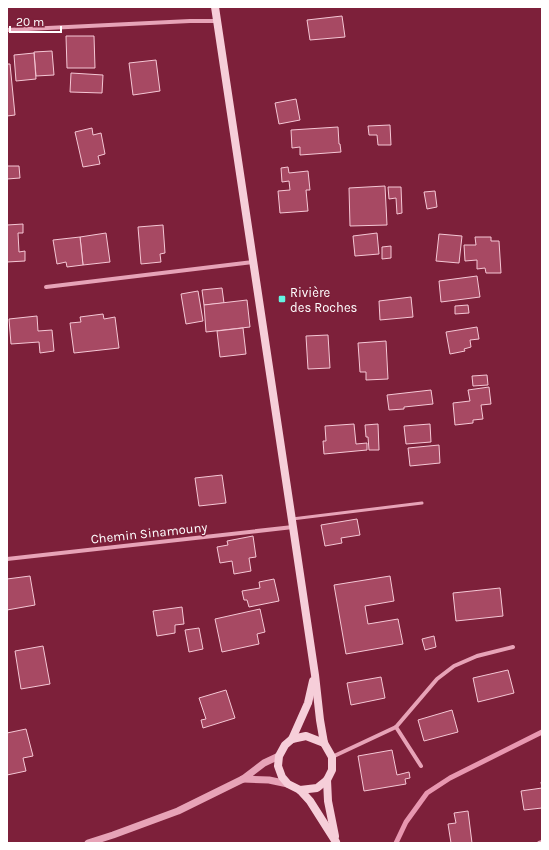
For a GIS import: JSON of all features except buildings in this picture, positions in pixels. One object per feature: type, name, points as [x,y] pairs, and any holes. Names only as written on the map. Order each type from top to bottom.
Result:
[{"type":"main road","points":[[215,7],[293,523],[320,720],[324,743],[332,757],[332,770],[328,780],[328,801],[336,842]]},
{"type":"main road","points":[[314,674],[308,703],[292,739],[285,745],[279,756],[278,766],[280,773],[288,784],[300,790],[310,802],[336,842]]},
{"type":"main road","points":[[292,739],[306,736],[324,743]]},
{"type":"main road","points":[[300,790],[317,788],[328,780]]},
{"type":"street","points":[[7,30],[217,21]]},
{"type":"street","points":[[46,287],[253,262]]},
{"type":"street","name":"Chemin Sinamouny","points":[[7,559],[293,523]]},
{"type":"street","points":[[332,757],[396,727],[437,679],[454,666],[477,656],[513,646]]},
{"type":"street","points":[[396,727],[421,766]]},
{"type":"street","points":[[88,843],[178,811],[243,779],[264,763],[279,756]]},
{"type":"street","points":[[243,779],[269,780],[288,784]]},
{"type":"lane","points":[[293,523],[422,503]]},
{"type":"waterway","points":[[396,843],[406,822],[427,793],[450,778],[542,732]]},
{"type":"place","name":"Rivière des Roches","points":[[282,299]]}]
